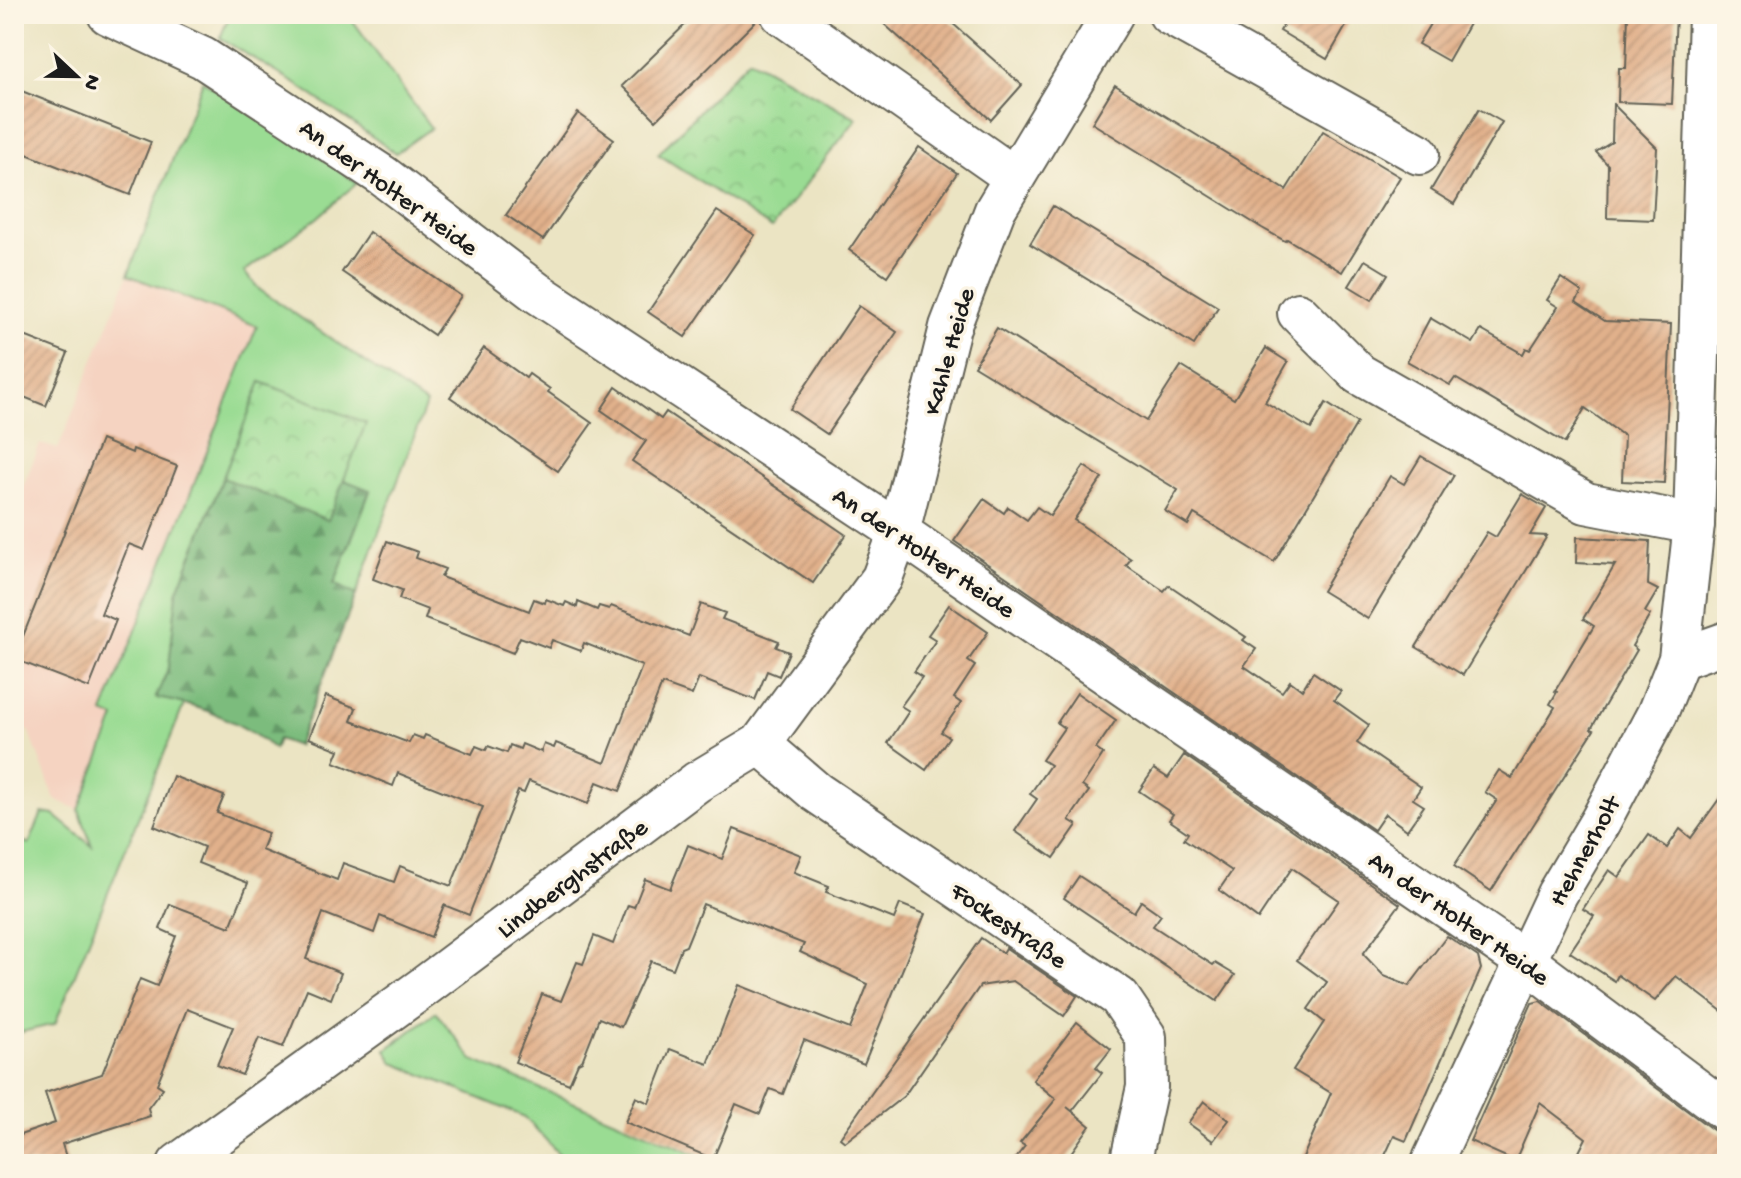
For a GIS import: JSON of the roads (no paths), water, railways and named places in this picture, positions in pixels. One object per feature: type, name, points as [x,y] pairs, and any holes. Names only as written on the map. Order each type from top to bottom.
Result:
[{"type":"street","name":"An der Holter Heide","points":[[108,14],[203,58],[383,176],[536,292],[899,532],[1525,961],[1727,1112]]},
{"type":"street","points":[[781,14],[1014,177]]},
{"type":"street","name":"Kahle Heide","points":[[899,532],[950,327],[995,210],[1113,14]]},
{"type":"street","points":[[1169,14],[1419,154]]},
{"type":"street","name":"Hehnerholt","points":[[1431,1164],[1557,894],[1601,820],[1657,714],[1679,659],[1694,524],[1709,14]]},
{"type":"street","points":[[1298,313],[1359,374],[1586,503],[1694,524]]},
{"type":"street","name":"Lindberghstraße","points":[[178,1164],[425,986],[697,782],[760,744],[882,578],[899,532]]},
{"type":"street","points":[[1679,659],[1727,642]]},
{"type":"street","name":"Fockestraße","points":[[760,744],[816,792],[1119,997],[1146,1037],[1147,1087],[1130,1164]]}]
